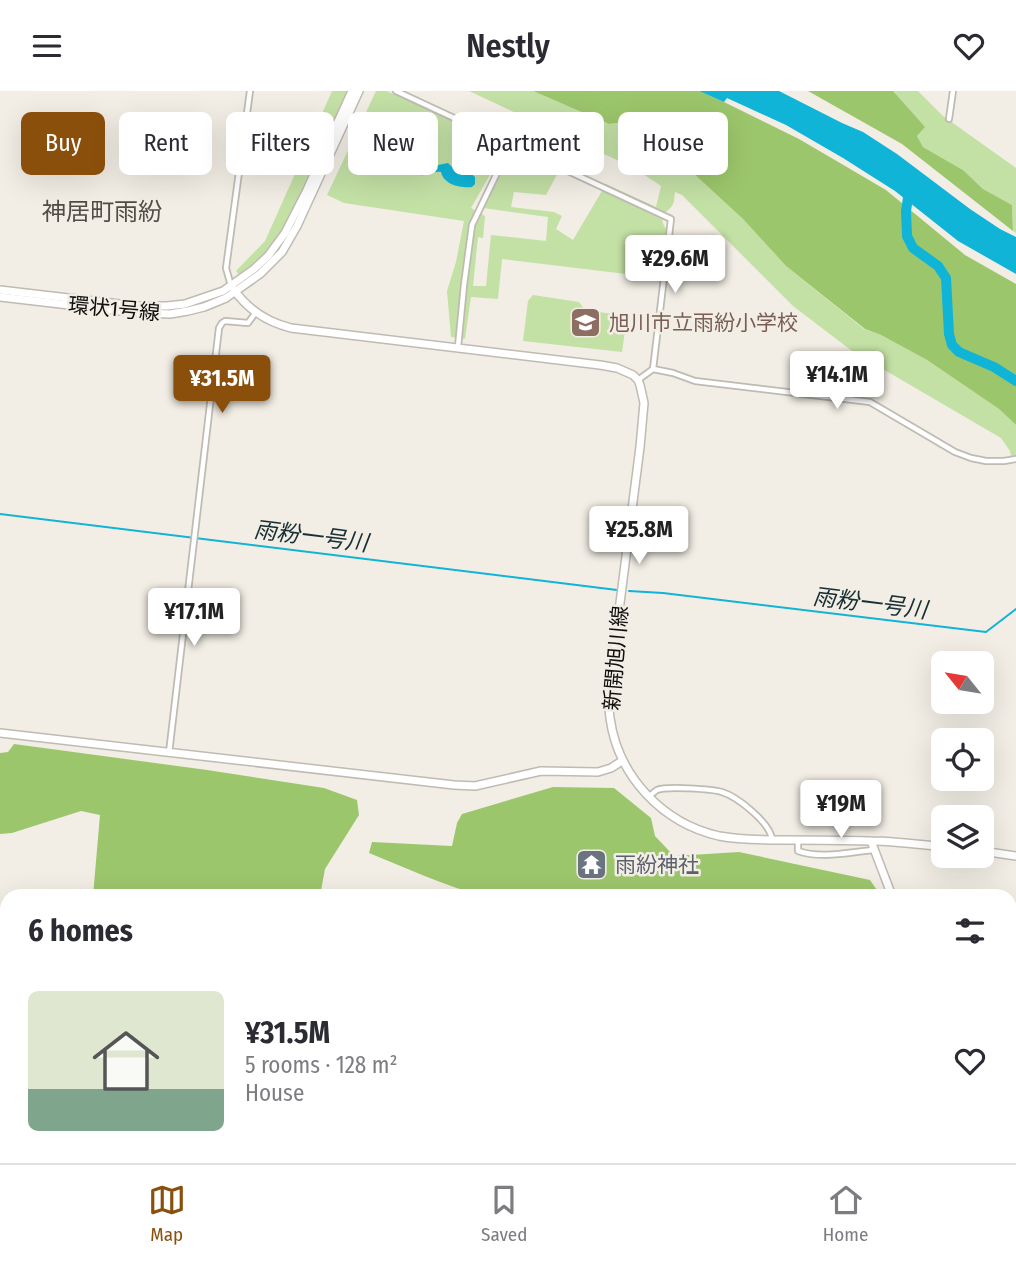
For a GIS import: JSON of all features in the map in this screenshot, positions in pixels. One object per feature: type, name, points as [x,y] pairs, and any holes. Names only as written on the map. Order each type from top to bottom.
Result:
[{"type":"main road","name":"環状1号線","points":[[0,290],[136,306],[167,306],[185,304],[234,290],[268,256],[285,233],[352,91]]},
{"type":"main road","name":"環状1号線","points":[[0,297],[138,313],[170,314],[204,307],[234,290],[271,264],[282,252],[297,226],[359,91]]},
{"type":"main road","points":[[234,290],[256,312],[276,324],[291,328],[617,368],[638,380]]},
{"type":"main road","name":"新開旭川線","points":[[638,380],[644,403],[609,703],[613,735],[622,761],[649,797],[675,817],[719,836],[745,840],[871,841],[931,846]]},
{"type":"main road","points":[[0,733],[475,786],[541,771],[598,772],[622,761]]},
{"type":"main road","points":[[871,841],[889,889]]},
{"type":"main road","points":[[994,853],[1016,856]]},
{"type":"street","points":[[234,290],[226,268],[250,91]]},
{"type":"street","points":[[396,91],[452,117]]},
{"type":"street","points":[[949,119],[953,91]]},
{"type":"street","points":[[457,348],[472,225],[497,175]]},
{"type":"street","points":[[577,175],[671,219],[653,369],[638,380]]},
{"type":"street","points":[[169,753],[219,328],[225,321],[248,323],[256,312]]},
{"type":"street","points":[[653,369],[695,381],[870,402],[955,452],[986,461],[1016,459]]},
{"type":"street","points":[[649,797],[657,790],[719,791],[740,801],[757,816],[771,832],[772,840]]},
{"type":"street","points":[[798,840],[798,851],[806,854],[874,850]]},
{"type":"green space","points":[[332,91],[349,91],[334,123],[334,112],[323,112]]},
{"type":"green space","points":[[376,91],[387,91],[434,112],[366,112]]},
{"type":"green space","points":[[469,91],[533,91],[581,112],[514,112]]},
{"type":"green space","points":[[533,91],[699,91],[799,139],[886,190],[965,255],[1016,284],[1016,425],[999,409],[927,360],[865,329],[786,266],[743,219],[695,175],[728,175],[728,112],[618,112],[618,123],[609,124],[604,122],[604,112],[581,112]]},
{"type":"green space","points":[[808,91],[893,91],[925,127],[917,136],[923,147],[963,170],[983,189],[1012,205],[1013,231],[902,144]]},
{"type":"green space","points":[[893,91],[918,91],[943,116],[1016,168],[1016,233],[1013,231],[1012,205],[983,189],[963,170],[923,147],[917,136],[924,127]]},
{"type":"green space","points":[[438,114],[452,120],[452,175],[490,175],[471,208],[485,216],[483,238],[478,237],[473,286],[486,286],[491,235],[546,241],[548,217],[483,208],[499,175],[557,175],[546,195],[514,192],[511,207],[554,212],[562,216],[556,229],[573,240],[606,184],[656,207],[661,186],[644,175],[695,175],[743,219],[786,266],[864,329],[881,335],[927,360],[999,409],[1016,425],[1016,455],[1011,456],[1001,438],[852,351],[793,306],[682,195],[675,192],[673,204],[662,220],[666,229],[659,278],[502,259],[498,299],[471,297],[465,339],[451,337],[447,291],[464,221],[344,203],[327,195],[348,150],[348,175],[438,175]]},
{"type":"green space","points":[[604,122],[618,123],[618,161],[604,154]]},
{"type":"green space","points":[[294,175],[310,175],[284,230],[266,254],[240,276],[236,271],[265,241]]},
{"type":"green space","points":[[533,295],[579,302],[585,310],[627,316],[622,352],[523,341],[528,301]]},
{"type":"green space","points":[[14,744],[324,788],[357,800],[359,815],[325,869],[321,889],[94,889],[100,815],[81,811],[12,833],[0,834],[0,753],[8,752]]},
{"type":"green space","points":[[553,787],[614,788],[651,818],[655,836],[674,856],[739,852],[870,880],[876,889],[460,889],[369,853],[372,842],[452,846],[462,814]]},
{"type":"water","points":[[699,91],[779,91],[863,132],[970,209],[1016,237],[1016,274],[958,241],[895,191],[786,125],[727,98],[724,102]]},
{"type":"water","points":[[448,163],[452,167],[452,175],[472,175],[475,184],[472,187],[449,183],[441,172],[438,172],[438,165]]},
{"type":"waterway","points":[[909,191],[906,211],[907,236],[913,248],[938,266],[946,278],[952,345],[959,352],[994,367],[1016,381]]},
{"type":"waterway","name":"雨粉一号川","points":[[0,514],[617,590]]},
{"type":"waterway","name":"雨粉一号川","points":[[629,591],[986,632],[1016,609]]},
{"type":"place","name":"旭川市立雨紛小学校","points":[[586,323]]},
{"type":"place","name":"雨紛神社","points":[[592,865]]},
{"type":"district","name":"神居町雨紛","points":[[102,212]]}]
